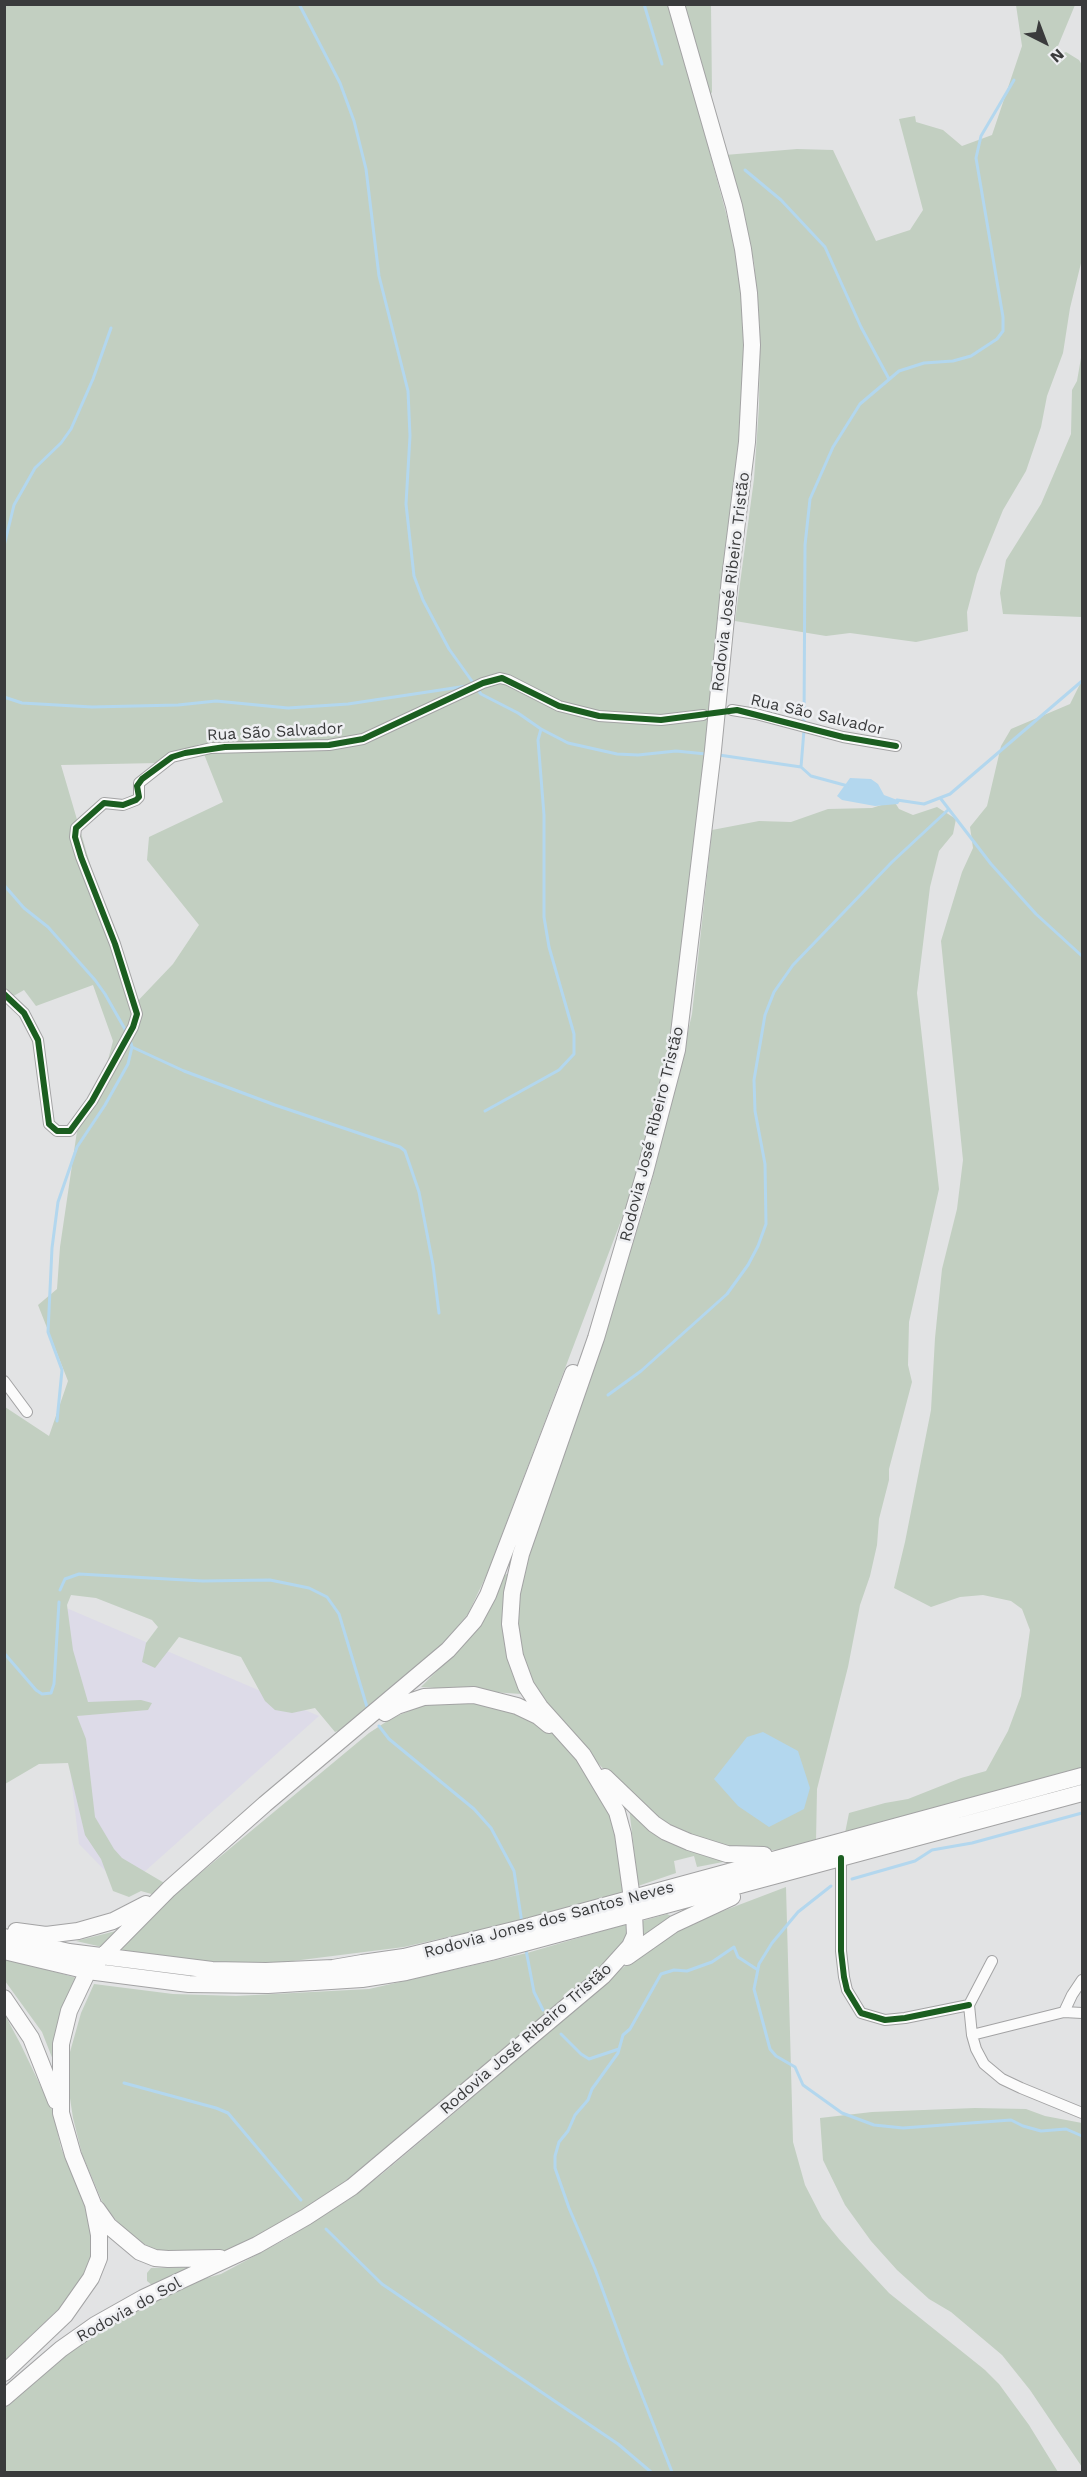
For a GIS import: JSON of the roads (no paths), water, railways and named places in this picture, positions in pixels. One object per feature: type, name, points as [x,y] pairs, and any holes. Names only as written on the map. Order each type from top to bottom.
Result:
[{"type":"main road","name":"Rodovia José Ribeiro Tristão","points":[[234,2256],[306,2217],[352,2187],[603,1976],[630,1946],[635,1935],[623,1834],[617,1812],[579,1751],[540,1707],[526,1686],[515,1656],[510,1624],[512,1593],[521,1554],[606,1302],[645,1172],[680,1034],[713,750],[721,654],[751,405],[751,318],[743,249],[734,206],[676,4]]},
{"type":"main road","name":"Rodovia José Ribeiro Tristão","points":[[93,2204],[73,2156],[61,2113],[61,2044],[69,2011],[88,1971],[169,1889],[265,1804],[448,1650],[474,1621],[499,1567],[564,1393],[606,1302]]},
{"type":"main road","points":[[336,1746],[397,1706],[424,1697],[462,1694],[487,1696],[538,1716],[579,1751],[654,1824],[666,1832],[727,1854],[741,1856],[792,1854]]},
{"type":"main road","name":"Rodovia Jones dos Santos Neves","points":[[4,1951],[88,1971],[210,1985],[333,1982],[417,1969],[491,1952],[792,1854],[1083,1776]]},
{"type":"main road","name":"Rodovia Jones dos Santos Neves","points":[[4,1937],[47,1948],[160,1965],[238,1972],[333,1968],[404,1957],[789,1873],[1083,1793]]},
{"type":"main road","points":[[603,1976],[653,1937],[674,1924],[707,1907],[789,1873]]},
{"type":"main road","points":[[4,1929],[46,1935],[100,1926],[137,1909],[169,1889]]},
{"type":"main road","points":[[4,1998],[31,2038],[61,2113]]},
{"type":"main road","points":[[93,2204],[123,2239],[140,2252],[155,2258],[210,2260],[234,2256]]},
{"type":"main road","name":"Rodovia do Sol","points":[[4,2373],[65,2316],[91,2278],[99,2258],[100,2243],[93,2204]]},
{"type":"main road","name":"Rodovia do Sol","points":[[4,2398],[61,2349],[95,2325],[143,2298],[234,2256]]},
{"type":"street","name":"Rua São Salvador","points":[[4,994],[24,1013],[38,1040],[49,1124],[57,1131],[65,1133],[72,1130],[92,1101],[136,1020],[136,1007],[115,944],[81,857],[75,833],[77,826],[104,803],[123,805],[136,800],[139,797],[139,783],[172,757],[211,748],[329,745],[363,739],[469,690],[504,678],[559,706],[599,716],[661,720],[703,716]]},
{"type":"street","name":"Rua São Salvador","points":[[732,710],[843,737],[896,746]]},
{"type":"street","points":[[4,1381],[27,1412]]},
{"type":"street","points":[[841,1858],[841,1951],[844,1977],[847,1990],[861,2013],[885,2020],[969,2005]]},
{"type":"street","points":[[992,1962],[969,2005],[972,2035],[979,2056],[990,2072],[1021,2088],[1083,2113]]},
{"type":"street","points":[[1064,2012],[1072,1995],[1083,1980]]},
{"type":"street","points":[[972,2035],[1064,2012],[1083,2013]]},
{"type":"water","points":[[850,778],[871,779],[878,784],[884,795],[900,801],[898,804],[875,806],[842,800],[837,796]]},
{"type":"water","points":[[763,1732],[798,1751],[810,1788],[804,1809],[769,1827],[738,1806],[714,1779],[747,1737]]},
{"type":"waterway","points":[[299,4],[340,83],[354,121],[366,169],[379,276],[408,391],[410,436],[406,504],[414,576],[423,600],[449,649],[474,684]]},
{"type":"waterway","points":[[644,4],[662,64]]},
{"type":"waterway","points":[[804,724],[805,545],[810,499],[833,447],[860,404],[899,371],[924,363],[953,361],[971,356],[997,339],[1003,331],[1003,317],[976,158],[981,136],[1014,80]]},
{"type":"waterway","points":[[745,170],[781,200],[825,247],[861,327],[889,379]]},
{"type":"waterway","points":[[4,546],[14,505],[35,468],[61,443],[71,429],[93,379],[111,328]]},
{"type":"waterway","points":[[897,800],[924,804],[950,794],[1082,681]]},
{"type":"waterway","points":[[4,697],[22,703],[92,707],[178,705],[216,701],[288,708],[348,704],[467,686]]},
{"type":"waterway","points":[[478,690],[481,694],[568,743],[617,754],[638,755],[676,751],[706,754]]},
{"type":"waterway","points":[[485,1111],[559,1070],[574,1054],[574,1034],[549,947],[544,917],[544,815],[538,740],[541,729]]},
{"type":"waterway","points":[[801,767],[804,730]]},
{"type":"waterway","points":[[719,755],[801,767],[811,776],[848,786]]},
{"type":"waterway","points":[[941,799],[991,864],[1036,914],[1082,956]]},
{"type":"waterway","points":[[608,1395],[641,1371],[727,1294],[748,1265],[758,1246],[766,1224],[765,1164],[755,1111],[754,1080],[765,1015],[774,992],[793,965],[892,862],[949,809]]},
{"type":"waterway","points":[[4,885],[24,908],[48,927],[95,980],[126,1031]]},
{"type":"waterway","points":[[57,1421],[62,1370],[48,1332],[52,1248],[58,1202],[77,1147],[105,1105],[128,1064],[132,1047],[130,1040]]},
{"type":"waterway","points":[[132,1047],[184,1071],[275,1105],[400,1147],[405,1151],[419,1192],[433,1265],[439,1313]]},
{"type":"waterway","points":[[60,1590],[65,1579],[79,1574],[203,1581],[270,1580],[309,1588],[327,1597],[339,1614],[367,1707]]},
{"type":"waterway","points":[[4,1653],[36,1690],[42,1694],[51,1693],[54,1684],[59,1602]]},
{"type":"waterway","points":[[379,1726],[389,1739],[474,1809],[491,1828],[514,1871],[522,1923]]},
{"type":"waterway","points":[[852,1879],[915,1861],[932,1850],[972,1843],[1082,1813]]},
{"type":"waterway","points":[[831,1886],[798,1912],[772,1943],[759,1964],[754,1989],[770,2049],[776,2056],[795,2067],[803,2085],[842,2113],[874,2125],[903,2128],[1011,2120],[1041,2131],[1066,2129],[1082,2136]]},
{"type":"waterway","points":[[672,2472],[595,2269],[569,2208],[555,2168],[555,2156],[559,2142],[618,2053],[623,2035],[630,2029],[661,1974],[674,1970],[687,1971],[712,1962],[734,1947],[738,1957],[758,1970]]},
{"type":"waterway","points":[[526,1950],[534,1992],[543,2010]]},
{"type":"waterway","points":[[561,2034],[589,2059],[619,2049]]},
{"type":"waterway","points":[[124,2083],[228,2113],[301,2200]]},
{"type":"waterway","points":[[326,2229],[382,2284],[618,2444],[651,2472]]}]
